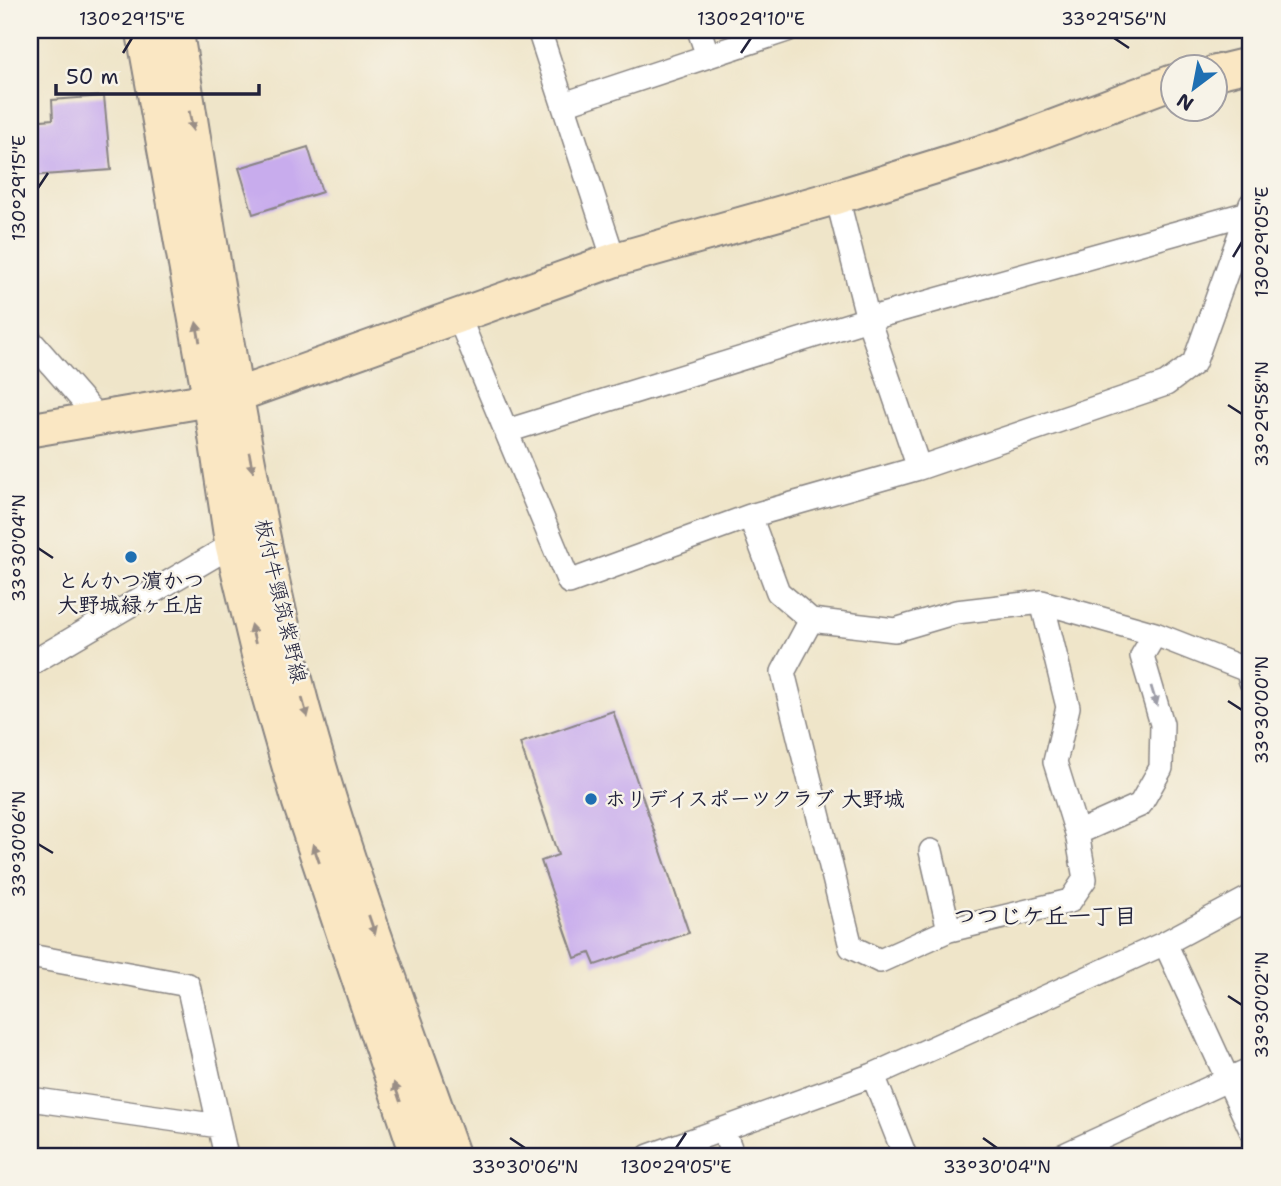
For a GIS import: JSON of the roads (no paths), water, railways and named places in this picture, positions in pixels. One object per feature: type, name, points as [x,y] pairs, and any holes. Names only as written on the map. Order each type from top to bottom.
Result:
[{"type":"main road","name":"板付牛頸筑紫野線","points":[[142,30],[224,397],[288,646],[348,853],[453,1156]]},
{"type":"main road","name":"板付牛頸筑紫野線","points":[[176,30],[224,397],[232,545],[266,685],[299,801],[418,1156]]},
{"type":"main road","points":[[1228,70],[1251,64]]},
{"type":"main road","points":[[30,430],[224,397],[459,318],[614,260],[836,197],[1005,145],[1158,87]]},
{"type":"street","points":[[539,30],[614,260]]},
{"type":"street","points":[[699,30],[708,56]]},
{"type":"street","points":[[564,104],[787,30]]},
{"type":"street","points":[[836,197],[868,319],[919,468]]},
{"type":"street","points":[[507,431],[868,319],[1250,208]]},
{"type":"street","points":[[459,318],[569,582],[750,516],[919,468],[1166,384],[1194,363],[1250,208]]},
{"type":"street","points":[[30,340],[99,419]]},
{"type":"street","points":[[750,516],[778,592],[811,620],[895,630],[956,612],[1042,602],[1155,634],[1247,670],[1251,682]]},
{"type":"street","points":[[30,664],[232,545]]},
{"type":"street","points":[[811,620],[783,673],[851,947],[880,961],[949,930],[1070,901],[1085,879],[1076,833],[1055,762],[1068,707],[1042,602]]},
{"type":"street","points":[[1076,833],[1140,805],[1161,768],[1163,724],[1142,656],[1155,634]]},
{"type":"street","points":[[930,851],[949,930]]},
{"type":"street","points":[[649,1156],[873,1075],[1165,943],[1251,897]]},
{"type":"street","points":[[1165,943],[1251,1130]]},
{"type":"street","points":[[30,956],[188,985],[226,1156]]},
{"type":"street","points":[[1062,1156],[1251,1069]]},
{"type":"street","points":[[873,1075],[905,1156]]},
{"type":"street","points":[[30,1100],[219,1126]]},
{"type":"street","points":[[723,1129],[733,1156]]},
{"type":"place","name":"とんかつ濵かつ 大野城緑ヶ丘店","points":[[131,557]]},
{"type":"place","name":"ホリデイスポーツクラブ 大野城","points":[[591,799]]},
{"type":"district","name":"つつじケ丘一丁目","points":[[1045,916]]}]
